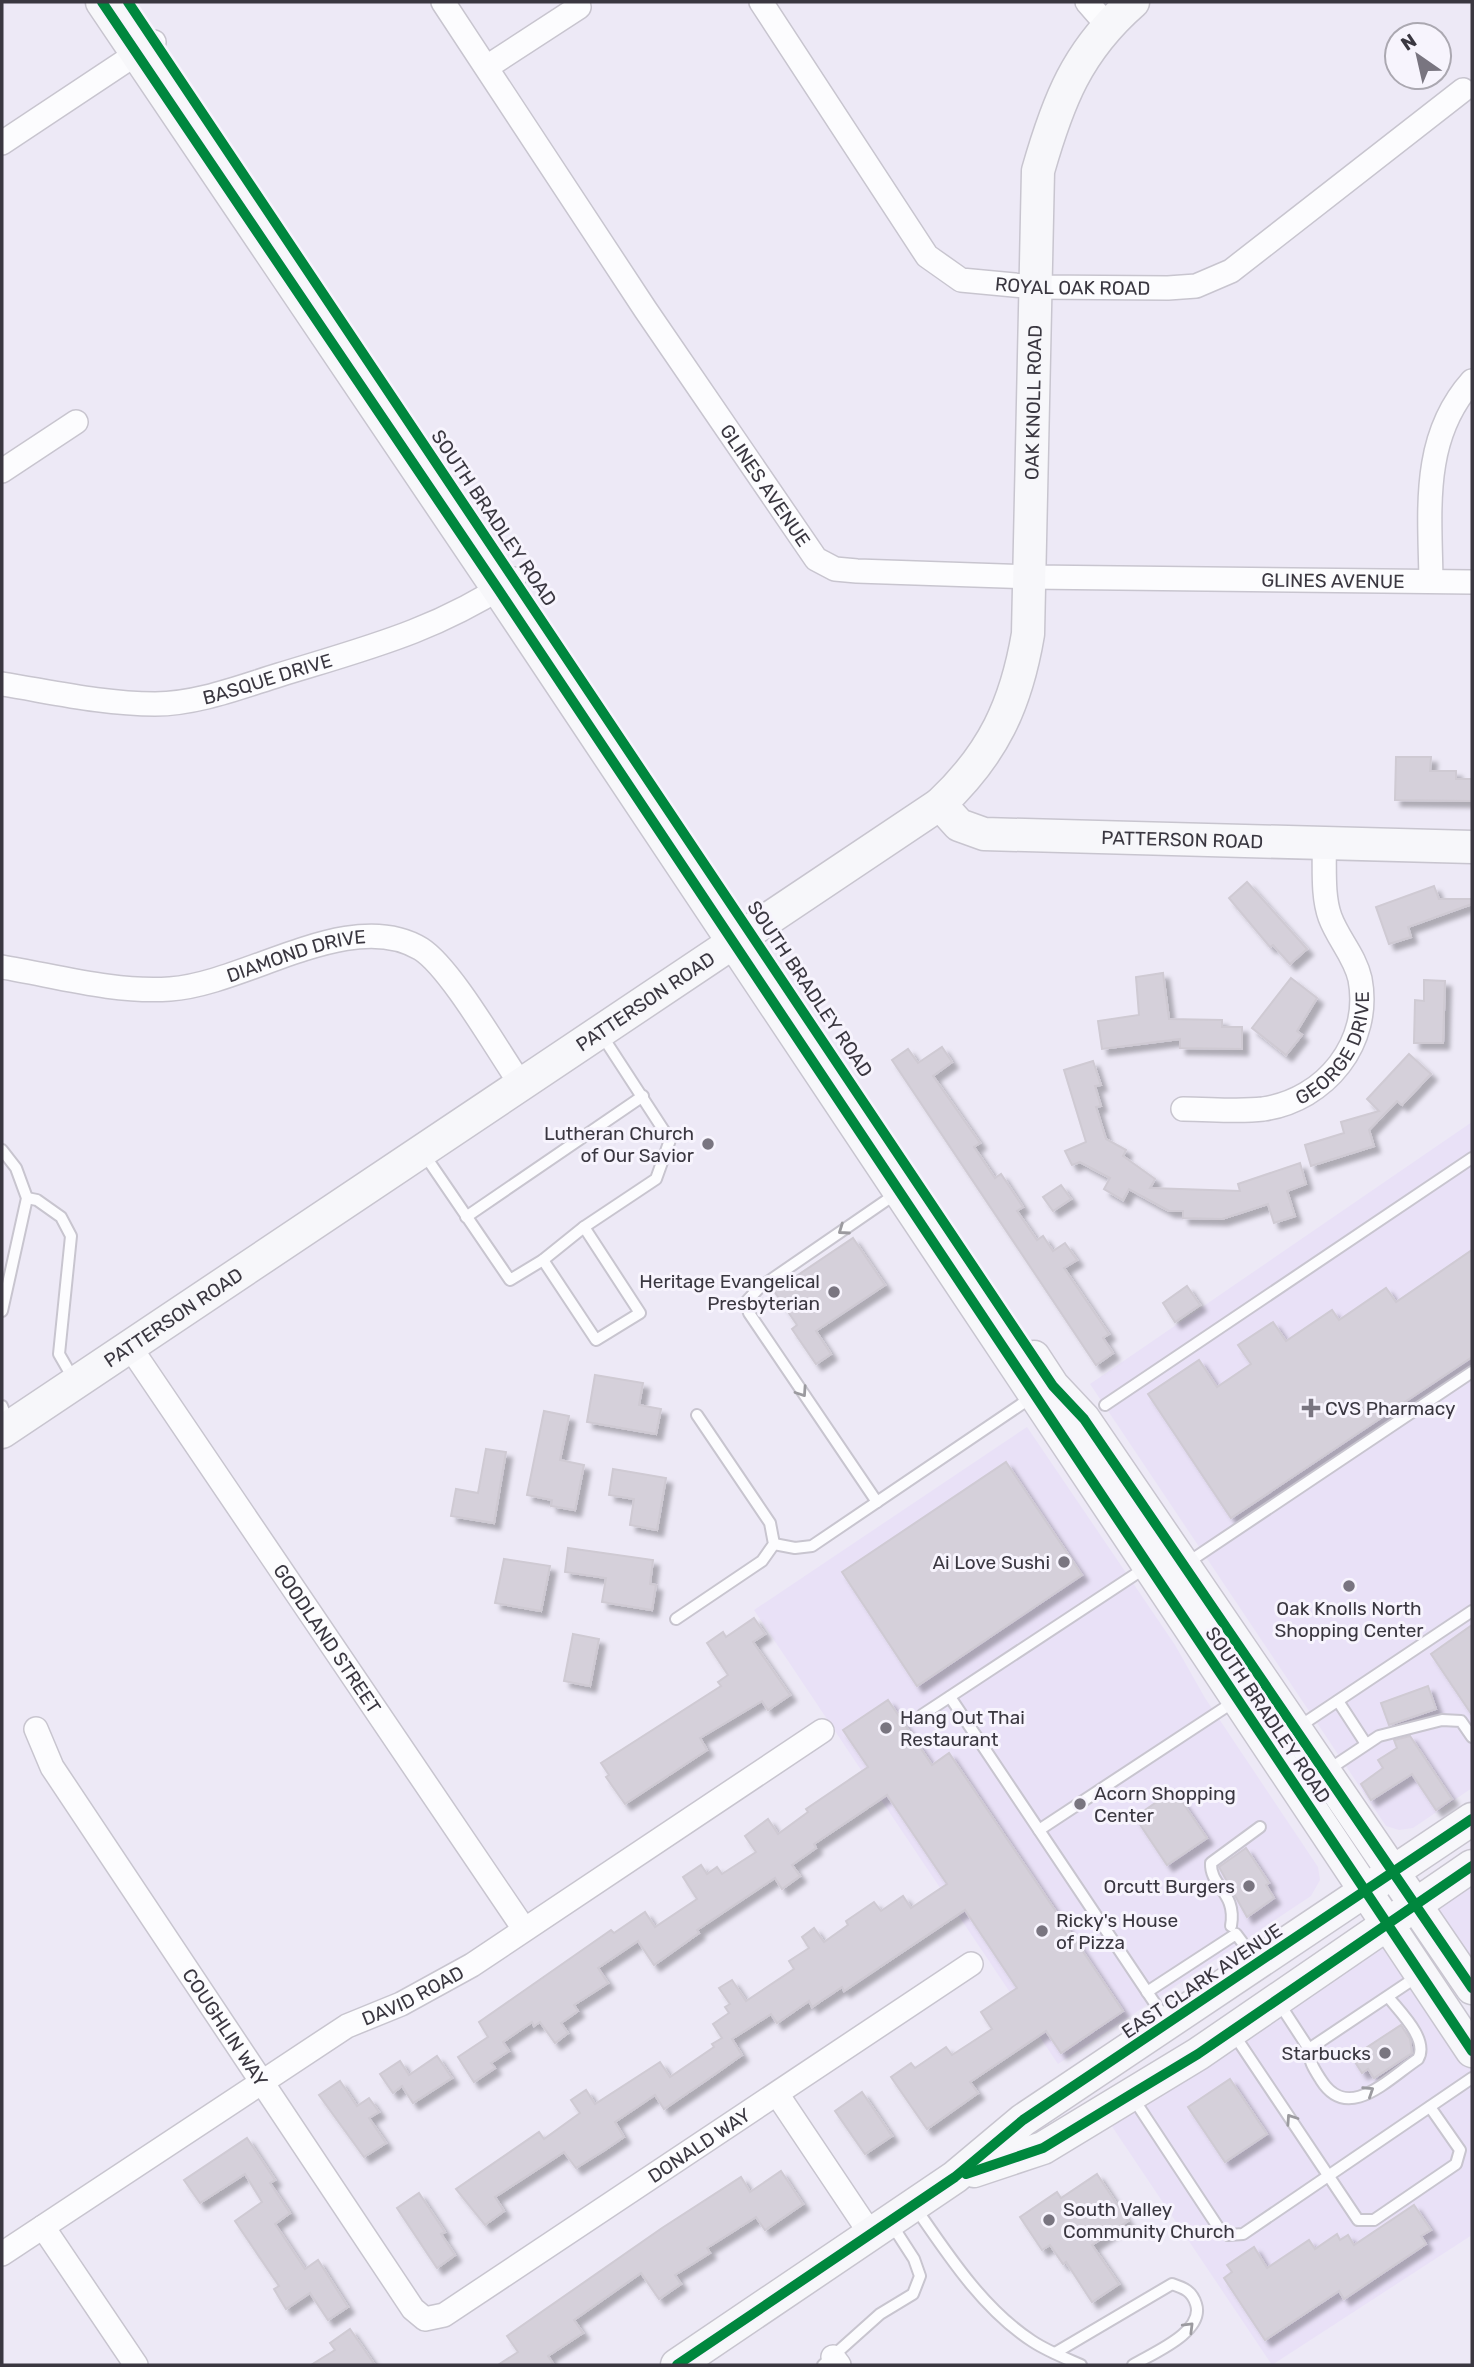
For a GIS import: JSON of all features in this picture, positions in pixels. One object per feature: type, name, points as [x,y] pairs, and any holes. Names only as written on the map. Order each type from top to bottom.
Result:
[{"type":"main road","name":"SOUTH BRADLEY ROAD","points":[[102,2],[145,47],[743,938],[1044,1391],[1148,1566],[1472,2051]]},
{"type":"main road","name":"SOUTH BRADLEY ROAD","points":[[128,2],[145,47]]},
{"type":"main road","name":"OAK KNOLL ROAD","points":[[940,804],[963,782],[991,746],[1012,703],[1028,634],[1038,171],[1053,117],[1097,13],[1133,2]]},
{"type":"main road","name":"PATTERSON ROAD","points":[[4,1422],[76,1383],[940,804],[959,825],[984,834],[1472,847]]},
{"type":"main road","name":"SOUTH BRADLEY ROAD","points":[[743,938],[899,1191],[1044,1391],[1099,1440],[1394,1872],[1468,1974]]},
{"type":"main road","points":[[1099,1440],[1104,1475],[1146,1537],[1150,1556],[1148,1566],[1155,1566],[1173,1580],[1220,1647],[1252,1664]]},
{"type":"main road","name":"EAST CLARK AVENUE","points":[[677,2365],[955,2177],[1023,2120],[1472,1819]]},
{"type":"main road","name":"EAST CLARK AVENUE","points":[[955,2177],[1043,2148],[1232,2031],[1472,1866]]},
{"type":"main road","points":[[1043,2148],[1071,2115],[1162,2052],[1170,2041],[1169,2024]]},
{"type":"street","name":"GLINES AVENUE","points":[[443,2],[653,321],[816,559],[835,569],[857,571],[1031,578],[1472,582]]},
{"type":"street","name":"ROYAL OAK ROAD","points":[[761,2],[927,256],[961,280],[1035,286],[1196,286],[1231,271],[1463,90]]},
{"type":"street","points":[[487,67],[579,7]]},
{"type":"street","points":[[2,143],[145,47]]},
{"type":"street","points":[[1431,581],[1430,477],[1443,430],[1458,397],[1472,381]]},
{"type":"street","points":[[2,471],[76,422]]},
{"type":"street","name":"BASQUE DRIVE","points":[[2,684],[107,700],[157,704],[214,695],[416,633],[468,609],[506,584]]},
{"type":"street","name":"GEORGE DRIVE","points":[[1184,1109],[1263,1109],[1287,1104],[1332,1075],[1355,1040],[1363,999],[1351,954],[1330,917],[1324,843]]},
{"type":"street","name":"DIAMOND DRIVE","points":[[2,967],[124,987],[172,989],[217,979],[348,937],[373,934],[401,939],[422,950],[442,968],[522,1086]]},
{"type":"street","name":"GOODLAND STREET","points":[[130,1347],[524,1929]]},
{"type":"street","name":"COUGHLIN WAY","points":[[36,1729],[52,1767],[413,2309],[425,2319]]},
{"type":"street","name":"DAVID ROAD","points":[[2,2254],[261,2080],[347,2026],[401,2004],[472,1965],[822,1731]]},
{"type":"street","name":"DONALD WAY","points":[[425,2319],[444,2315],[971,1964]]},
{"type":"street","points":[[776,2094],[891,2219]]},
{"type":"street","points":[[43,2227],[136,2365]]},
{"type":"lane","points":[[423,1152],[510,1280],[543,1260],[584,1227],[656,1178],[670,1140],[600,1033]]},
{"type":"lane","points":[[466,1217],[643,1096]]},
{"type":"lane","points":[[2,1150],[16,1168],[27,1198],[2,1311]]},
{"type":"lane","points":[[1105,1405],[1472,1158]]},
{"type":"lane","points":[[877,1502],[749,1313],[746,1303],[759,1288],[899,1191]]},
{"type":"lane","points":[[27,1198],[37,1200],[61,1217],[71,1236],[59,1354],[76,1383]]},
{"type":"lane","points":[[543,1260],[596,1340],[640,1313],[584,1227]]},
{"type":"lane","points":[[1184,1565],[1472,1371]]},
{"type":"lane","points":[[774,1544],[795,1548],[812,1546],[1044,1391]]},
{"type":"lane","points":[[676,1619],[762,1561],[770,1554],[774,1544],[771,1523],[697,1415]]},
{"type":"lane","points":[[922,1715],[1148,1566]]},
{"type":"lane","points":[[1296,1728],[1472,1611]]},
{"type":"lane","points":[[950,1697],[1169,2024]]},
{"type":"lane","points":[[1039,1830],[1236,1699]]},
{"type":"lane","points":[[1338,1701],[1366,1744]]},
{"type":"lane","points":[[1326,1772],[1379,1736],[1442,1720],[1461,1721],[1472,1737]]},
{"type":"lane","points":[[1231,1926],[1233,1912],[1228,1897],[1210,1870],[1210,1863],[1260,1827]]},
{"type":"lane","points":[[1146,1992],[1236,1934],[1242,1942]]},
{"type":"lane","points":[[1309,2049],[1390,1998],[1420,1974]]},
{"type":"lane","points":[[1278,2000],[1309,2049],[1309,2060],[1328,2091],[1342,2099],[1360,2097],[1418,2059],[1422,2052],[1420,2041],[1390,1998]]},
{"type":"lane","points":[[1232,2031],[1358,2220],[1374,2220],[1456,2164],[1460,2150],[1430,2107]]},
{"type":"lane","points":[[1130,2095],[1218,2227],[1228,2235],[1242,2234],[1472,2078]]},
{"type":"lane","points":[[891,2219],[967,2279],[1003,2317],[1035,2343],[1081,2365]]},
{"type":"lane","points":[[832,2363],[880,2314],[913,2294],[920,2276],[914,2259],[891,2219]]},
{"type":"lane","points":[[1055,2353],[1172,2284],[1191,2293],[1197,2305],[1198,2317],[1191,2329],[1133,2365]]},
{"type":"shaded area","name":"Oak Knolls North Shopping Center","points":[[1472,1122],[1472,1788],[1413,1828],[1399,1830],[1386,1826],[1090,1384]]},
{"type":"shaded area","name":"Acorn Shopping Center","points":[[1027,1427],[1175,1645],[1205,1698],[1318,1867],[1320,1880],[1311,1896],[1058,2064],[754,1610]]},
{"type":"shaded area","points":[[1472,1875],[1472,1975],[1426,1906]]},
{"type":"shaded area","points":[[1384,1938],[1472,2067],[1472,2235],[1272,2365],[1105,2116]]},
{"type":"building","points":[[1396,757],[1431,757],[1430,771],[1456,771],[1456,779],[1472,779],[1472,801],[1395,800]]},
{"type":"building","points":[[1247,882],[1307,949],[1290,964],[1273,945],[1270,947],[1229,898]]},
{"type":"building","points":[[1434,886],[1439,899],[1472,899],[1472,904],[1408,927],[1411,937],[1389,944],[1376,907]]},
{"type":"building","points":[[1163,973],[1169,1019],[1222,1020],[1222,1027],[1242,1027],[1242,1049],[1180,1048],[1180,1039],[1102,1049],[1098,1021],[1139,1015],[1136,977]]},
{"type":"building","points":[[1291,978],[1317,998],[1297,1031],[1302,1035],[1286,1055],[1252,1028]]},
{"type":"building","points":[[1424,980],[1445,981],[1443,1043],[1414,1043],[1415,1000],[1424,1001]]},
{"type":"building","points":[[942,1047],[952,1062],[933,1076],[980,1143],[974,1147],[995,1178],[1001,1174],[1023,1207],[1017,1211],[1037,1240],[1043,1236],[1053,1251],[1065,1243],[1077,1260],[1064,1268],[1109,1334],[1103,1338],[1113,1353],[1096,1365],[892,1060],[908,1049],[918,1063]]},
{"type":"building","points":[[1409,1054],[1431,1074],[1402,1105],[1397,1101],[1369,1130],[1374,1146],[1311,1166],[1305,1145],[1344,1133],[1341,1122],[1379,1111],[1367,1099]]},
{"type":"building","points":[[1093,1061],[1101,1085],[1095,1086],[1101,1106],[1096,1107],[1106,1139],[1126,1150],[1123,1156],[1155,1179],[1150,1188],[1240,1191],[1238,1184],[1300,1163],[1306,1184],[1287,1191],[1295,1216],[1274,1223],[1268,1204],[1222,1219],[1183,1218],[1183,1211],[1169,1211],[1129,1189],[1123,1200],[1104,1189],[1110,1178],[1080,1162],[1072,1165],[1065,1151],[1086,1142],[1064,1070]]},
{"type":"building","points":[[1061,1185],[1071,1199],[1053,1211],[1043,1197]]},
{"type":"building","points":[[853,1238],[885,1285],[816,1331],[831,1354],[816,1364],[792,1329],[797,1325],[774,1291]]},
{"type":"building","points":[[1472,1250],[1472,1357],[1231,1518],[1148,1394],[1199,1360],[1217,1387],[1251,1364],[1238,1345],[1273,1322],[1286,1341],[1332,1310],[1339,1320],[1386,1288],[1396,1302]]},
{"type":"building","points":[[1187,1286],[1200,1305],[1175,1322],[1163,1303]]},
{"type":"building","points":[[595,1375],[643,1383],[639,1405],[661,1409],[656,1434],[587,1422]]},
{"type":"building","points":[[544,1411],[569,1416],[560,1460],[584,1465],[575,1510],[551,1506],[552,1500],[527,1495]]},
{"type":"building","points":[[486,1449],[506,1452],[494,1523],[451,1516],[456,1489],[478,1493]]},
{"type":"building","points":[[1006,1462],[1082,1575],[917,1686],[842,1572]]},
{"type":"building","points":[[613,1469],[666,1478],[657,1530],[630,1525],[634,1499],[609,1495]]},
{"type":"building","points":[[568,1548],[653,1560],[650,1584],[656,1585],[652,1610],[602,1602],[606,1578],[565,1572]]},
{"type":"building","points":[[504,1559],[550,1566],[541,1611],[495,1603]]},
{"type":"building","points":[[754,1618],[765,1634],[753,1642],[790,1695],[768,1710],[762,1701],[700,1738],[707,1750],[625,1804],[606,1777],[609,1775],[601,1763],[721,1686],[718,1682],[728,1675],[707,1643],[723,1632],[726,1637]]},
{"type":"building","points":[[1472,1625],[1472,1715],[1431,1654]]},
{"type":"building","points":[[573,1634],[599,1639],[590,1686],[564,1681]]},
{"type":"building","points":[[1428,1686],[1436,1709],[1389,1725],[1381,1703]]},
{"type":"building","points":[[888,1700],[932,1765],[949,1753],[1123,2011],[1061,2053],[1046,2031],[970,2082],[978,2093],[927,2129],[891,2077],[911,2063],[915,2068],[946,2047],[952,2055],[992,2029],[981,2012],[1017,1988],[965,1910],[844,1991],[842,1987],[812,2007],[809,2001],[777,2023],[771,2014],[732,2039],[742,2055],[664,2109],[655,2095],[615,2122],[624,2137],[576,2168],[564,2152],[495,2197],[504,2211],[485,2225],[456,2189],[539,2132],[544,2139],[580,2113],[571,2100],[586,2090],[595,2104],[660,2062],[670,2077],[714,2047],[712,2044],[722,2038],[713,2024],[729,2013],[725,2007],[730,2004],[719,1988],[732,1980],[746,2001],[794,1969],[789,1961],[809,1948],[802,1937],[814,1928],[824,1942],[848,1925],[846,1921],[874,1902],[881,1911],[903,1896],[911,1908],[947,1884],[887,1795],[814,1844],[816,1848],[792,1865],[800,1876],[782,1889],[775,1878],[697,1930],[699,1933],[654,1965],[638,1941],[598,1968],[608,1983],[574,2005],[578,2011],[561,2023],[568,2033],[555,2043],[540,2022],[534,2026],[532,2022],[503,2042],[509,2051],[491,2063],[495,2068],[474,2082],[458,2057],[488,2037],[479,2022],[611,1930],[614,1933],[645,1912],[655,1927],[697,1899],[683,1877],[701,1865],[707,1874],[717,1867],[722,1874],[756,1852],[745,1836],[768,1819],[778,1834],[808,1812],[806,1809],[868,1767],[843,1730]]},
{"type":"building","points":[[1410,1736],[1452,1799],[1436,1810],[1412,1774],[1371,1800],[1361,1784],[1383,1768],[1378,1760],[1397,1748],[1394,1740]]},
{"type":"building","points":[[1174,1790],[1207,1838],[1167,1865],[1135,1817]]},
{"type":"building","points":[[1246,1848],[1269,1883],[1266,1885],[1274,1898],[1247,1917],[1219,1867]]},
{"type":"building","points":[[1401,2025],[1410,2039],[1412,2053],[1374,2078],[1368,2069],[1362,2073],[1352,2057]]},
{"type":"building","points":[[437,2056],[452,2078],[413,2103],[402,2086],[393,2093],[380,2074],[400,2061],[409,2075]]},
{"type":"building","points":[[1230,2079],[1267,2134],[1225,2162],[1188,2107]]},
{"type":"building","points":[[340,2081],[357,2106],[369,2098],[379,2112],[369,2118],[386,2143],[364,2157],[319,2095]]},
{"type":"building","points":[[862,2092],[892,2136],[865,2154],[835,2111]]},
{"type":"building","points":[[247,2138],[275,2180],[270,2183],[290,2213],[275,2224],[305,2269],[318,2260],[348,2307],[328,2320],[310,2293],[286,2309],[274,2289],[279,2286],[235,2221],[262,2202],[245,2174],[200,2203],[184,2180]]},
{"type":"building","points":[[781,2171],[803,2204],[765,2230],[756,2217],[707,2248],[710,2253],[675,2275],[681,2284],[659,2299],[641,2273],[574,2320],[583,2333],[548,2356],[554,2365],[498,2365],[518,2352],[507,2336],[662,2228],[741,2177],[750,2192]]},
{"type":"building","name":"South Valley Community Church","points":[[1097,2174],[1128,2221],[1092,2245],[1119,2284],[1092,2302],[1066,2262],[1063,2264],[1050,2245],[1042,2250],[1020,2217],[1057,2192],[1061,2198]]},
{"type":"building","points":[[419,2193],[445,2232],[441,2234],[455,2255],[437,2268],[397,2208]]},
{"type":"building","points":[[1414,2205],[1431,2230],[1421,2236],[1426,2244],[1344,2299],[1339,2291],[1265,2340],[1224,2278],[1232,2272],[1227,2265],[1254,2247],[1267,2268],[1309,2240],[1315,2249],[1337,2234],[1340,2240],[1348,2235],[1354,2245]]},
{"type":"building","points":[[350,2329],[375,2365],[311,2365],[335,2350],[330,2343]]},
{"type":"cycle path","points":[[102,2],[498,589],[1472,2051]]},
{"type":"cycle path","points":[[128,2],[1053,1386],[1084,1419],[1472,1988]]},
{"type":"cycle path","points":[[677,2365],[955,2177],[1023,2120],[1472,1819]]},
{"type":"cycle path","points":[[966,2174],[1043,2148],[1198,2054],[1472,1866]]},
{"type":"place","name":"Lutheran Church of Our Savior","points":[[708,1144]]},
{"type":"place","name":"Heritage Evangelical Presbyterian","points":[[834,1292]]},
{"type":"place","name":"CVS Pharmacy","points":[[1311,1408]]},
{"type":"place","name":"Ai Love Sushi","points":[[1064,1562]]},
{"type":"place","name":"Oak Knolls North Shopping Center","points":[[1349,1586]]},
{"type":"place","name":"Hang Out Thai Restaurant","points":[[886,1728]]},
{"type":"place","name":"Acorn Shopping Center","points":[[1080,1804]]},
{"type":"place","name":"Orcutt Burgers","points":[[1249,1886]]},
{"type":"place","name":"Ricky's House of Pizza","points":[[1042,1931]]},
{"type":"place","name":"Starbucks","points":[[1385,2053]]},
{"type":"place","name":"South Valley Community Church","points":[[1049,2220]]}]
